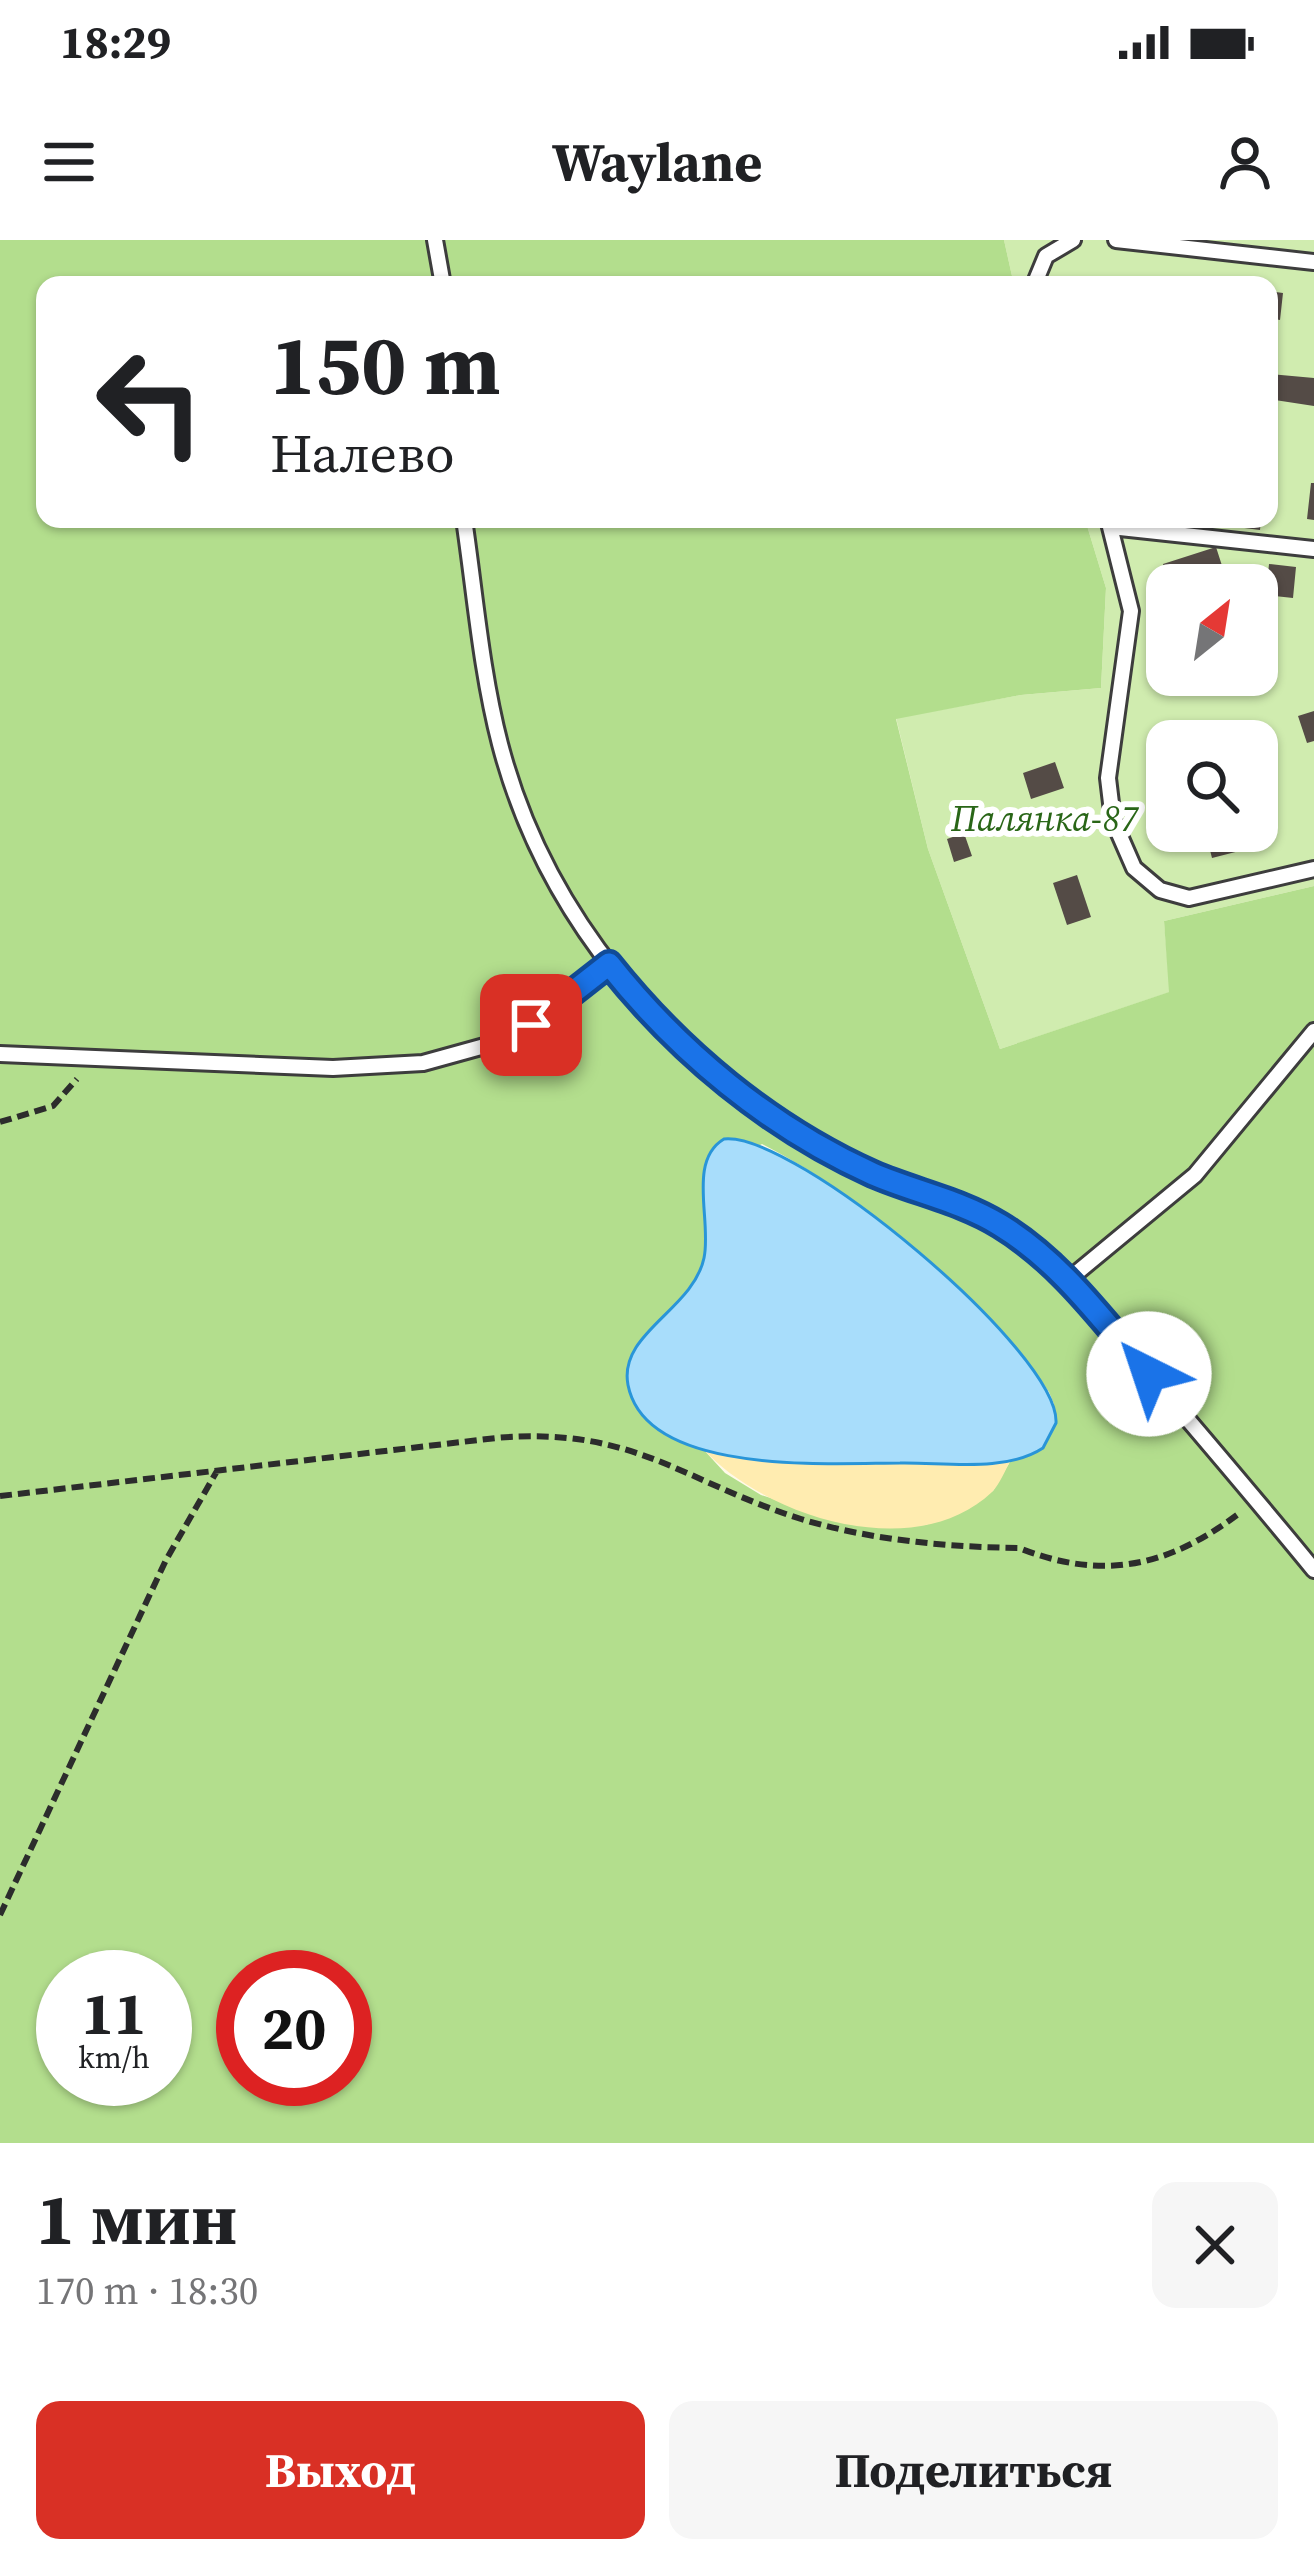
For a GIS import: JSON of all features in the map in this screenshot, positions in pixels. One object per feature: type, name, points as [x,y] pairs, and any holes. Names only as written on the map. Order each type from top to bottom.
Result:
[{"type":"lane","points":[[435,240],[441,276]]},
{"type":"lane","points":[[1038,276],[1046,256],[1072,240]]},
{"type":"lane","points":[[1116,240],[1314,262]]},
{"type":"lane","points":[[465,528],[487,677],[512,784],[552,875],[609,964],[680,1043],[765,1111],[869,1172],[982,1214],[1068,1280],[1314,1570]]},
{"type":"lane","points":[[1110,528],[1131,611],[1108,778],[1113,820],[1134,868],[1160,890],[1189,898],[1314,869]]},
{"type":"lane","points":[[1148,528],[1314,549]]},
{"type":"lane","points":[[0,1054],[333,1067],[423,1064],[499,1042],[531,1025],[609,964]]},
{"type":"lane","points":[[1068,1280],[1195,1175],[1314,1031]]},
{"type":"path","points":[[0,1122],[52,1106],[88,1061]]},
{"type":"path","points":[[0,1496],[496,1438],[571,1435],[637,1449],[759,1504],[835,1529],[1019,1548],[1046,1558],[1130,1567],[1196,1546],[1257,1500]]},
{"type":"path","points":[[0,1915],[166,1560],[217,1470]]},
{"type":"green space","points":[[0,240],[1004,240],[1012,276],[36,276],[36,528],[1088,528],[1106,588],[1101,688],[1021,695],[896,719],[928,849],[1000,1049],[1169,992],[1164,921],[1314,886],[1314,2143],[0,2143]],"holes":[[[762,1144],[840,1191],[957,1286],[1022,1357],[1054,1404],[1035,1453],[1011,1460],[993,1491],[926,1525],[846,1522],[761,1495],[725,1473],[703,1449],[651,1420],[636,1346],[698,1273],[706,1236],[704,1176]]]},
{"type":"green space","name":"Палянка-87","points":[[1004,240],[1314,240],[1314,886],[1164,921],[1170,992],[1000,1049],[928,849],[896,718],[1021,695],[1101,688],[1106,588],[1088,528],[1278,528],[1278,276],[1012,276]]},
{"type":"sand","points":[[703,1449],[773,1462],[1011,1460],[992,1492],[960,1514],[923,1526],[883,1528],[802,1512],[764,1495]]},
{"type":"water","points":[[724,1139],[759,1146],[806,1170],[918,1251],[971,1300],[1016,1348],[1046,1390],[1056,1423],[1043,1448],[993,1463],[789,1463],[704,1450],[669,1436],[642,1415],[628,1385],[628,1367],[645,1336],[697,1276],[706,1243],[706,1162]]},
{"type":"building","points":[[1278,292],[1283,293],[1278,320]]},
{"type":"building","points":[[1278,375],[1314,378],[1314,406],[1278,400]]},
{"type":"building","points":[[1314,483],[1314,520],[1307,519]]},
{"type":"building","points":[[1216,547],[1221,564],[1163,564]]},
{"type":"building","points":[[1278,565],[1296,567],[1293,598],[1278,596]]},
{"type":"building","points":[[1314,711],[1314,741],[1307,743],[1298,716]]},
{"type":"building","points":[[1055,762],[1064,788],[1031,799],[1023,773]]},
{"type":"building","points":[[964,833],[972,856],[954,862],[947,839]]},
{"type":"building","points":[[1077,875],[1091,917],[1067,925],[1053,883]]},
{"type":"route","points":[[531,1025],[609,964],[680,1043],[765,1111],[869,1172],[982,1214],[1045,1257],[1149,1374]]}]
